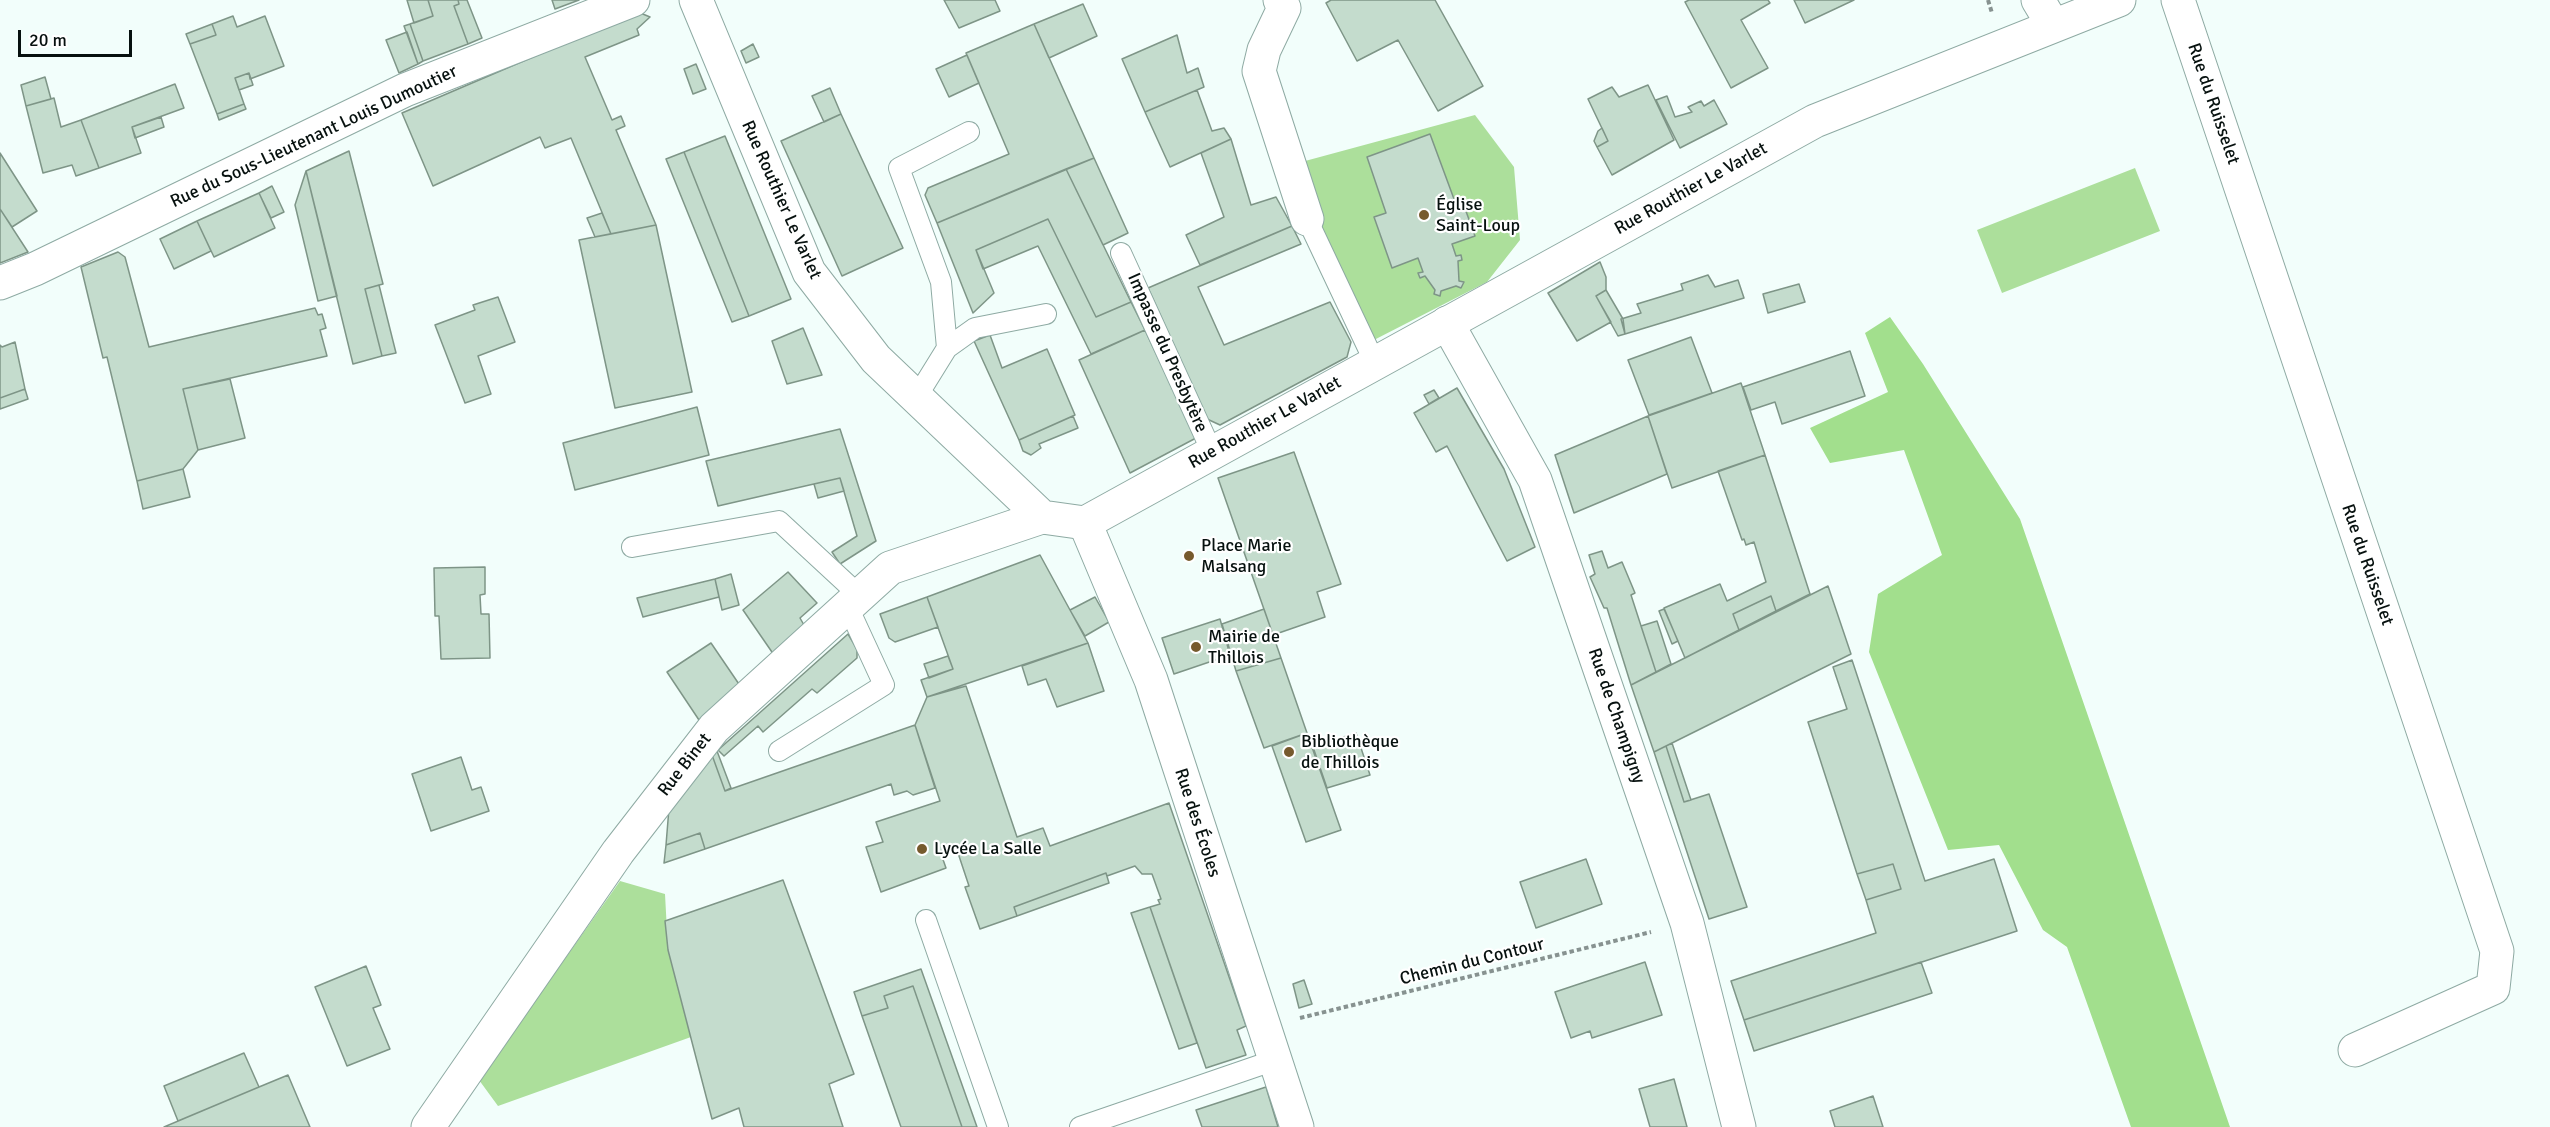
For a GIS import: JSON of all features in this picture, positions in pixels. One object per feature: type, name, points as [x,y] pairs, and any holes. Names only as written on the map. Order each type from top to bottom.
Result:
[{"type":"street","name":"Rue du Sous-Lieutenant Louis Dumoutier","points":[[0,283],[35,269],[405,90],[633,0]]},
{"type":"street","name":"Rue Routhier Le Varlet","points":[[696,0],[809,272],[876,359],[1042,517]]},
{"type":"street","name":"Rue Routhier Le Varlet","points":[[1085,523],[1815,121],[2046,13],[2119,0]]},
{"type":"street","name":"Rue du Ruisselet","points":[[2178,0],[2497,951],[2493,988],[2355,1050]]},
{"type":"street","points":[[1282,4],[1264,50],[1259,71],[1307,219]]},
{"type":"street","name":"Rue de Champigny","points":[[1447,323],[1535,480],[1687,923],[1739,1127]]},
{"type":"street","points":[[1042,517],[1085,523]]},
{"type":"street","name":"Rue Binet","points":[[428,1127],[618,852],[714,728],[890,568],[1042,517]]},
{"type":"street","name":"Rue des Écoles","points":[[1085,523],[1151,680],[1297,1127]]},
{"type":"lane","points":[[947,348],[941,282],[899,168],[969,132]]},
{"type":"lane","points":[[1307,219],[1374,363]]},
{"type":"lane","name":"Impasse du Presbytère","points":[[1122,254],[1212,452]]},
{"type":"lane","points":[[916,398],[947,348],[975,328],[1046,314]]},
{"type":"lane","points":[[632,547],[779,521],[854,601],[884,686],[779,752]]},
{"type":"lane","points":[[926,920],[998,1127]]},
{"type":"lane","points":[[1080,1127],[1280,1074]]},
{"type":"path","name":"Chemin du Contour","points":[[1264,1027],[1687,923]]},
{"type":"green space","points":[[1475,115],[1514,167],[1520,240],[1487,282],[1372,341],[1294,164]]},
{"type":"green space","points":[[2135,168],[2160,231],[2002,293],[1977,230]]},
{"type":"green space","points":[[1890,317],[1923,364],[2020,519],[2230,1127],[2131,1127],[2067,947],[2043,930],[1999,845],[1948,850],[1869,652],[1878,594],[1942,555],[1904,450],[1830,463],[1810,428],[1888,392],[1865,333]]},
{"type":"green space","points":[[620,881],[665,894],[668,950],[691,1037],[498,1106],[479,1080]]},
{"type":"building","points":[[407,0],[428,0],[433,16],[414,23]]},
{"type":"building","points":[[428,0],[458,0],[459,4],[454,6],[468,44],[423,61],[410,24],[433,16]]},
{"type":"building","points":[[458,0],[467,0],[482,38],[468,44],[454,6],[459,4]]},
{"type":"building","points":[[552,0],[579,0],[555,9]]},
{"type":"building","points":[[944,0],[995,0],[1000,11],[959,28]]},
{"type":"building","points":[[1331,0],[1435,0],[1483,86],[1438,111],[1398,40],[1357,61],[1326,3]]},
{"type":"building","points":[[1689,0],[1768,0],[1770,3],[1741,20],[1768,68],[1731,88],[1685,2]]},
{"type":"building","points":[[1794,0],[1854,0],[1805,23]]},
{"type":"building","points":[[1083,4],[1097,36],[1049,58],[1034,24]]},
{"type":"building","points":[[638,12],[650,17],[637,29],[639,35],[585,57],[612,120],[621,116],[625,126],[616,130],[656,225],[611,234],[571,138],[545,148],[540,137],[433,186],[402,113]]},
{"type":"building","points":[[233,16],[237,27],[265,16],[284,66],[250,79],[249,73],[235,78],[244,104],[217,114],[190,44],[216,35],[212,24]]},
{"type":"building","points":[[212,24],[216,35],[190,44],[186,34]]},
{"type":"building","points":[[410,24],[423,61],[418,64],[404,26]]},
{"type":"building","points":[[1034,24],[1094,158],[937,223],[925,195],[928,188],[1009,154],[966,53]]},
{"type":"building","points":[[407,32],[418,64],[399,73],[386,40]]},
{"type":"building","points":[[1177,35],[1187,73],[1198,68],[1204,87],[1145,112],[1122,59]]},
{"type":"building","points":[[753,44],[759,57],[746,63],[741,51]]},
{"type":"building","points":[[967,55],[979,83],[949,97],[936,69]]},
{"type":"building","points":[[696,64],[706,89],[693,94],[684,69]]},
{"type":"building","points":[[249,73],[253,85],[239,90],[235,78]]},
{"type":"building","points":[[45,77],[51,99],[26,106],[21,85]]},
{"type":"building","points":[[175,84],[184,108],[132,127],[141,153],[99,168],[81,120]]},
{"type":"building","points":[[1648,85],[1674,140],[1612,175],[1597,147],[1608,141],[1588,99],[1612,87],[1619,97]]},
{"type":"building","points":[[830,88],[841,114],[824,122],[812,96]]},
{"type":"building","points":[[1197,90],[1212,131],[1224,128],[1231,139],[1170,167],[1145,112]]},
{"type":"building","points":[[1667,96],[1675,117],[1692,112],[1688,107],[1701,101],[1704,106],[1714,100],[1727,124],[1680,148],[1656,100]]},
{"type":"building","points":[[54,98],[61,127],[81,120],[99,168],[76,176],[72,165],[43,173],[26,106]]},
{"type":"building","points":[[244,104],[246,109],[219,120],[217,114]]},
{"type":"building","points":[[841,114],[903,248],[842,276],[781,141]]},
{"type":"building","points":[[161,117],[164,127],[135,138],[132,127]]},
{"type":"building","points":[[1602,128],[1608,141],[1597,147],[1594,141],[1598,131]]},
{"type":"building","name":"Église Saint-Loup","points":[[1430,134],[1454,199],[1461,200],[1463,203],[1475,236],[1452,244],[1456,256],[1461,255],[1462,260],[1458,261],[1459,281],[1464,282],[1461,288],[1456,286],[1441,291],[1440,296],[1434,294],[1435,290],[1425,276],[1420,278],[1418,273],[1423,272],[1418,258],[1392,268],[1374,217],[1386,213],[1367,157]]},
{"type":"building","points":[[725,136],[791,299],[749,316],[684,152]]},
{"type":"building","points":[[1231,139],[1251,205],[1276,197],[1292,226],[1200,265],[1186,235],[1224,217],[1201,153]]},
{"type":"building","points":[[349,151],[383,284],[365,289],[382,356],[353,364],[306,171]]},
{"type":"building","points":[[684,152],[749,316],[732,322],[666,159]]},
{"type":"building","points":[[0,153],[37,211],[12,227],[0,209]]},
{"type":"building","points":[[1094,158],[1128,233],[1103,245],[1066,169]]},
{"type":"building","points":[[1066,169],[1131,302],[1096,317],[1048,219],[976,250],[994,293],[973,313],[937,223]]},
{"type":"building","points":[[306,171],[337,296],[318,301],[295,205]]},
{"type":"building","points":[[272,186],[284,212],[271,218],[259,193]]},
{"type":"building","points":[[259,193],[275,228],[214,257],[197,221]]},
{"type":"building","points":[[0,209],[28,252],[0,263]]},
{"type":"building","points":[[602,213],[611,234],[595,237],[587,218]]},
{"type":"building","points":[[1048,219],[1096,317],[1131,302],[1145,330],[1091,354],[1038,246],[983,269],[976,250]]},
{"type":"building","points":[[197,221],[211,251],[174,269],[160,239]]},
{"type":"building","points":[[656,225],[692,392],[615,408],[579,240]]},
{"type":"building","points":[[1292,226],[1301,244],[1198,287],[1224,345],[1330,302],[1351,342],[1347,357],[1220,425],[1207,419],[1148,288]]},
{"type":"building","points":[[118,252],[125,257],[149,347],[315,308],[318,315],[322,314],[326,328],[320,330],[327,356],[183,389],[198,450],[183,469],[137,481],[107,357],[103,358],[81,267]]},
{"type":"building","points":[[1600,262],[1606,277],[1606,290],[1596,296],[1611,322],[1577,341],[1548,293]]},
{"type":"building","points":[[1708,275],[1715,287],[1738,280],[1744,298],[1625,334],[1621,319],[1641,313],[1637,304],[1683,290],[1681,284]]},
{"type":"building","points":[[1799,284],[1805,302],[1768,313],[1763,294]]},
{"type":"building","points":[[379,285],[396,353],[382,356],[365,289]]},
{"type":"building","points":[[1606,290],[1623,319],[1625,334],[1618,336],[1596,296]]},
{"type":"building","points":[[498,297],[515,342],[478,356],[491,394],[465,403],[435,325],[475,310],[473,305]]},
{"type":"building","points":[[803,328],[822,375],[787,384],[772,341]]},
{"type":"building","points":[[1145,330],[1196,438],[1130,473],[1079,360]]},
{"type":"building","points":[[990,335],[1002,368],[1047,349],[1075,415],[1019,440],[974,341]]},
{"type":"building","points":[[1691,337],[1712,393],[1649,415],[1628,360]]},
{"type":"building","points":[[15,342],[25,389],[0,398],[0,345],[2,347]]},
{"type":"building","points":[[1850,351],[1865,396],[1782,424],[1775,402],[1751,410],[1743,387]]},
{"type":"building","points":[[230,379],[245,438],[198,450],[183,389]]},
{"type":"building","points":[[1741,383],[1765,455],[1672,488],[1648,416]]},
{"type":"building","points":[[1457,388],[1504,469],[1535,547],[1507,561],[1447,446],[1436,452],[1414,413]]},
{"type":"building","points":[[25,389],[28,399],[0,409],[0,398]]},
{"type":"building","points":[[1434,390],[1439,398],[1429,404],[1424,395]]},
{"type":"building","points":[[697,407],[709,455],[575,490],[563,443]]},
{"type":"building","points":[[1073,416],[1078,428],[1039,444],[1041,448],[1031,455],[1023,451],[1019,440]]},
{"type":"building","points":[[1648,416],[1667,474],[1574,513],[1555,455]]},
{"type":"building","points":[[840,429],[876,541],[840,564],[832,552],[857,536],[840,478],[718,506],[706,461]]},
{"type":"building","points":[[1294,452],[1341,584],[1317,592],[1325,617],[1273,635],[1218,478]]},
{"type":"building","points":[[1765,455],[1810,594],[1776,611],[1771,596],[1733,614],[1739,630],[1685,658],[1664,608],[1720,584],[1727,601],[1766,582],[1754,542],[1746,545],[1744,539],[1742,540],[1718,471]]},
{"type":"building","points":[[183,469],[190,497],[143,509],[137,481]]},
{"type":"building","points":[[840,478],[844,491],[818,498],[814,484]]},
{"type":"building","points":[[1602,551],[1608,568],[1622,562],[1635,593],[1631,595],[1656,672],[1631,685],[1607,608],[1604,608],[1590,577],[1595,574],[1589,555]]},
{"type":"building","points":[[1040,555],[1088,643],[927,697],[921,680],[953,669],[927,597]]},
{"type":"building","points":[[485,567],[485,594],[480,595],[481,614],[489,614],[490,658],[441,659],[439,616],[435,616],[434,568]]},
{"type":"building","points":[[788,572],[817,603],[800,618],[804,625],[774,655],[743,610]]},
{"type":"building","points":[[731,574],[739,605],[722,610],[715,579]]},
{"type":"building","points":[[715,579],[719,597],[643,617],[637,598]]},
{"type":"building","points":[[1828,586],[1851,654],[1654,752],[1631,685]]},
{"type":"building","points":[[1771,596],[1776,611],[1739,630],[1733,614]]},
{"type":"building","points":[[927,597],[938,627],[895,642],[889,638],[880,614]]},
{"type":"building","points":[[1095,597],[1109,622],[1085,636],[1070,610]]},
{"type":"building","points":[[1264,609],[1281,658],[1236,671],[1222,624]]},
{"type":"building","points":[[1664,609],[1678,641],[1672,644],[1659,611]]},
{"type":"building","name":"Mairie de Thillois","points":[[1220,619],[1230,655],[1174,674],[1162,638]]},
{"type":"building","points":[[1657,621],[1671,664],[1656,672],[1641,626]]},
{"type":"building","points":[[848,634],[857,649],[857,658],[817,693],[812,689],[763,732],[758,726],[724,756],[718,750]]},
{"type":"building","points":[[711,643],[743,690],[699,720],[667,672]]},
{"type":"building","points":[[1088,643],[1104,691],[1057,707],[1046,679],[1028,685],[1022,666]]},
{"type":"building","points":[[948,656],[953,669],[929,678],[924,664]]},
{"type":"building","points":[[1281,658],[1307,733],[1264,748],[1236,671]]},
{"type":"building","points":[[1852,660],[1925,881],[1994,859],[2017,931],[1744,1020],[1731,981],[1876,933],[1866,900],[1901,889],[1893,864],[1857,874],[1808,722],[1847,709],[1833,667]]},
{"type":"building","points":[[966,686],[1017,837],[1043,828],[1050,846],[1169,803],[1246,1026],[1237,1030],[1246,1055],[1206,1068],[1150,907],[1160,904],[1158,900],[1161,899],[1152,874],[1142,874],[1135,866],[1107,876],[1106,873],[1014,907],[1017,916],[980,929],[965,887],[969,886],[956,847],[940,851],[946,868],[881,892],[866,847],[883,842],[876,822],[940,801],[915,725],[927,697]]},
{"type":"building","points":[[915,725],[935,788],[913,795],[907,791],[894,795],[891,784],[705,849],[700,833],[666,845],[669,808],[712,755],[725,791]]},
{"type":"building","points":[[1307,733],[1341,830],[1306,842],[1272,746]]},
{"type":"building","points":[[1356,733],[1370,775],[1327,788],[1313,747]]},
{"type":"building","points":[[1672,743],[1691,800],[1684,802],[1666,746]]},
{"type":"building","points":[[1666,746],[1684,802],[1709,794],[1747,907],[1709,919],[1654,752]]},
{"type":"building","points":[[717,751],[731,788],[725,791],[712,755]]},
{"type":"building","points":[[461,757],[472,790],[481,787],[489,811],[431,831],[412,774]]},
{"type":"building","points":[[700,833],[705,849],[664,863],[666,845]]},
{"type":"building","points":[[1586,859],[1602,904],[1536,928],[1520,882]]},
{"type":"building","points":[[1893,864],[1901,889],[1866,900],[1857,874]]},
{"type":"building","points":[[1106,873],[1109,883],[1017,916],[1014,907]]},
{"type":"building","points":[[783,880],[854,1074],[829,1084],[843,1127],[744,1127],[739,1108],[712,1119],[668,950],[665,921]]},
{"type":"building","points":[[1150,907],[1197,1043],[1179,1049],[1131,913]]},
{"type":"building","points":[[1645,962],[1662,1015],[1592,1038],[1590,1031],[1571,1038],[1555,992]]},
{"type":"building","points":[[1921,962],[1932,993],[1754,1051],[1744,1020]]},
{"type":"building","points":[[366,966],[381,1005],[373,1008],[390,1049],[347,1066],[315,987]]},
{"type":"building","points":[[921,969],[977,1127],[962,1127],[913,986],[884,996],[888,1008],[862,1016],[854,992]]},
{"type":"building","points":[[1304,980],[1312,1004],[1299,1008],[1293,984]]},
{"type":"building","points":[[913,986],[962,1127],[901,1127],[862,1016],[888,1008],[884,996]]},
{"type":"building","points":[[244,1053],[259,1087],[178,1121],[164,1086]]},
{"type":"building","points":[[288,1075],[310,1127],[164,1127],[259,1087]]},
{"type":"building","points":[[1674,1079],[1687,1127],[1650,1127],[1639,1089]]},
{"type":"building","points":[[1266,1087],[1278,1127],[1202,1127],[1196,1110]]},
{"type":"building","points":[[1873,1096],[1883,1127],[1835,1127],[1830,1111]]},
{"type":"place","name":"Église Saint-Loup","points":[[1424,215]]},
{"type":"place","name":"Place Marie Malsang","points":[[1189,556]]},
{"type":"place","name":"Mairie de Thillois","points":[[1196,647]]},
{"type":"place","name":"Bibliothèque de Thillois","points":[[1289,752]]},
{"type":"place","name":"Lycée La Salle","points":[[922,849]]}]
